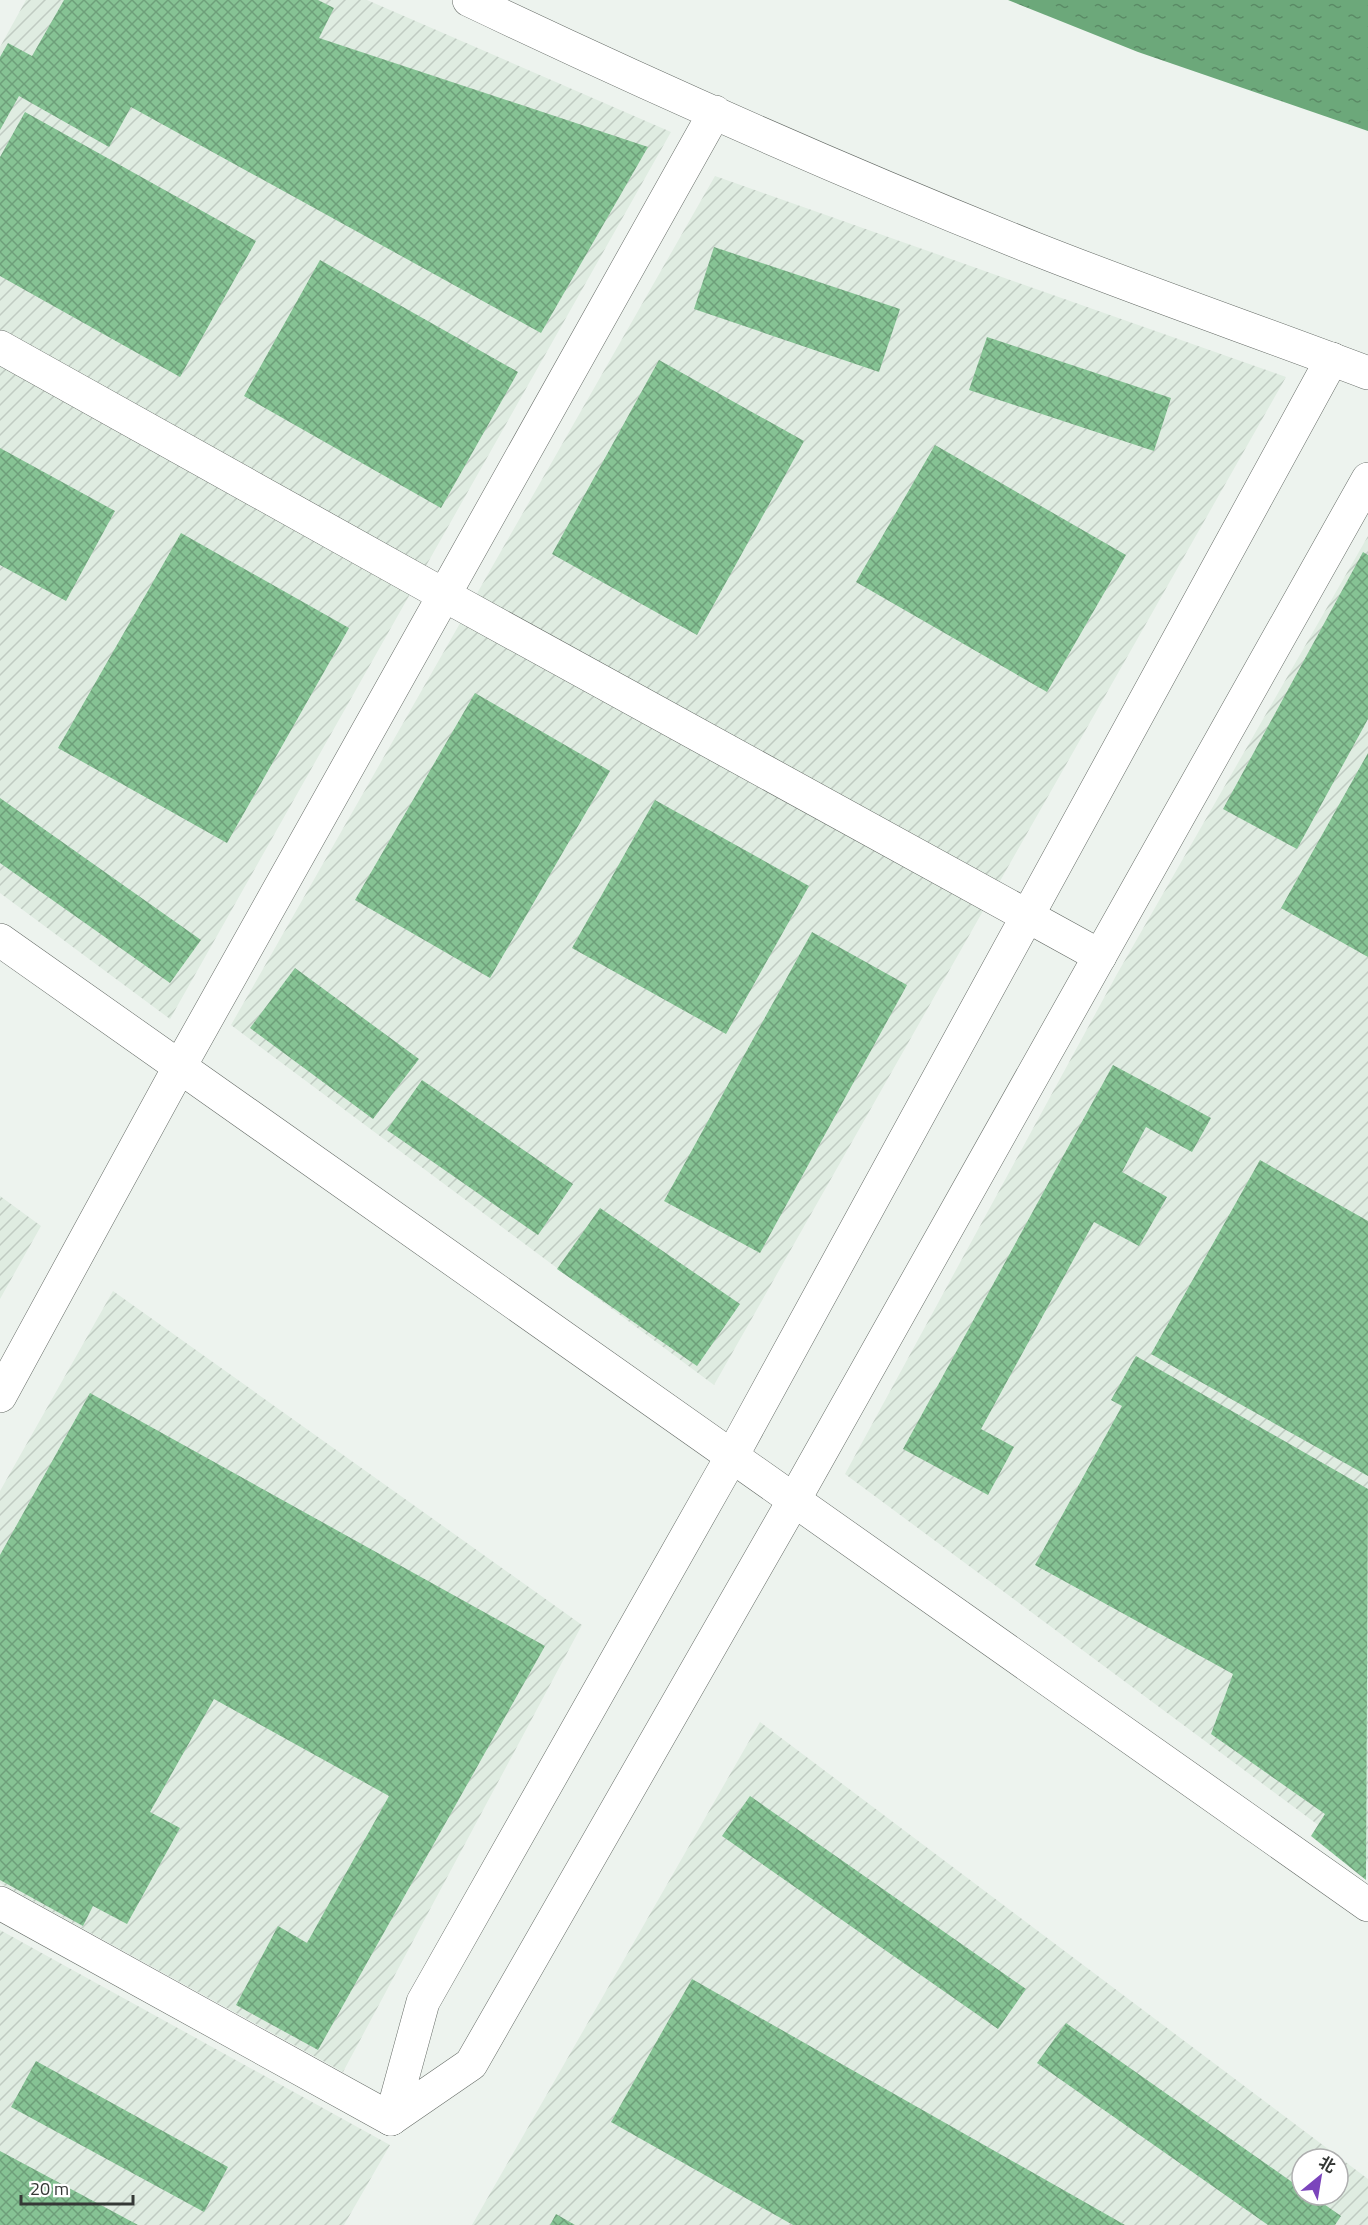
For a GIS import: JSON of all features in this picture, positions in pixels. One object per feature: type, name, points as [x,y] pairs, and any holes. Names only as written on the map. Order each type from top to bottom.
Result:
[{"type":"street","points":[[469,0],[603,64],[1036,249],[1368,373]]},
{"type":"street","points":[[0,1396],[180,1066],[715,112]]},
{"type":"street","points":[[0,347],[444,595],[1100,956]]},
{"type":"street","points":[[392,2120],[423,2002],[732,1456],[1332,359]]},
{"type":"street","points":[[392,2120],[471,2064],[794,1500],[1368,479]]},
{"type":"street","points":[[0,940],[1368,1905]]},
{"type":"street","points":[[0,1903],[392,2120]]},
{"type":"shaded area","points":[[26,0],[367,0],[671,132],[170,1019],[0,893],[0,47]]},
{"type":"shaded area","points":[[715,176],[1286,377],[714,1385],[231,1025]]},
{"type":"shaded area","points":[[1368,536],[1368,1862],[845,1474],[1117,974]]},
{"type":"shaded area","points":[[0,1196],[41,1226],[0,1299]]},
{"type":"shaded area","points":[[113,1291],[582,1625],[343,2072],[0,1883],[0,1491]]},
{"type":"shaded area","points":[[760,1722],[1325,2147],[1290,2147],[1290,2207],[1350,2207],[1350,2165],[1368,2179],[1368,2225],[472,2225]]},
{"type":"shaded area","points":[[0,1930],[390,2145],[344,2225],[0,2225]]},
{"type":"water","points":[[1008,0],[1368,0],[1368,131],[1138,52]]},
{"type":"building","points":[[64,0],[318,0],[334,8],[319,38],[648,147],[541,333],[131,107],[109,147],[19,96],[0,130],[0,57],[8,43],[32,56]]},
{"type":"building","points":[[25,112],[256,241],[180,377],[0,276],[0,157]]},
{"type":"building","points":[[714,247],[900,309],[879,372],[694,309]]},
{"type":"building","points":[[320,260],[518,372],[441,508],[244,396]]},
{"type":"building","points":[[987,337],[1171,398],[1154,451],[969,390]]},
{"type":"building","points":[[659,360],[804,441],[697,635],[552,554]]},
{"type":"building","points":[[935,445],[1126,555],[1047,692],[856,582]]},
{"type":"building","points":[[0,448],[115,511],[66,601],[0,565]]},
{"type":"building","points":[[181,533],[349,628],[227,843],[58,748]]},
{"type":"building","points":[[1363,552],[1368,555],[1368,719],[1297,849],[1223,809]]},
{"type":"building","points":[[475,693],[610,771],[490,978],[355,900]]},
{"type":"building","points":[[1368,753],[1368,957],[1281,908]]},
{"type":"building","points":[[0,798],[201,940],[170,983],[0,863]]},
{"type":"building","points":[[655,800],[809,886],[726,1034],[572,948]]},
{"type":"building","points":[[812,932],[907,985],[760,1253],[664,1201]]},
{"type":"building","points":[[295,968],[419,1059],[373,1119],[250,1028]]},
{"type":"building","points":[[1113,1065],[1211,1118],[1192,1152],[1146,1127],[1122,1172],[1167,1197],[1139,1246],[1094,1222],[981,1429],[1014,1447],[988,1495],[903,1449]]},
{"type":"building","points":[[422,1080],[573,1184],[538,1235],[387,1130]]},
{"type":"building","points":[[1260,1160],[1368,1221],[1368,1476],[1151,1354]]},
{"type":"building","points":[[600,1208],[740,1304],[697,1366],[557,1269]]},
{"type":"building","points":[[1136,1356],[1368,1489],[1366,1880],[1311,1836],[1325,1814],[1211,1734],[1233,1674],[1035,1565],[1122,1406],[1111,1400]]},
{"type":"building","points":[[90,1393],[545,1646],[318,2050],[236,2005],[278,1926],[307,1943],[389,1796],[214,1699],[150,1812],[180,1828],[127,1924],[93,1906],[83,1926],[0,1880],[0,1555]]},
{"type":"building","points":[[750,1796],[1026,1989],[998,2029],[722,1836]]},
{"type":"building","points":[[692,1979],[1125,2225],[793,2225],[611,2122]]},
{"type":"building","points":[[1066,2023],[1290,2181],[1290,2207],[1328,2207],[1341,2216],[1335,2225],[1268,2225],[1037,2063]]},
{"type":"building","points":[[36,2061],[228,2167],[204,2212],[11,2107]]},
{"type":"building","points":[[0,2151],[138,2225],[0,2225]]},
{"type":"building","points":[[556,2214],[575,2225],[550,2225]]}]
